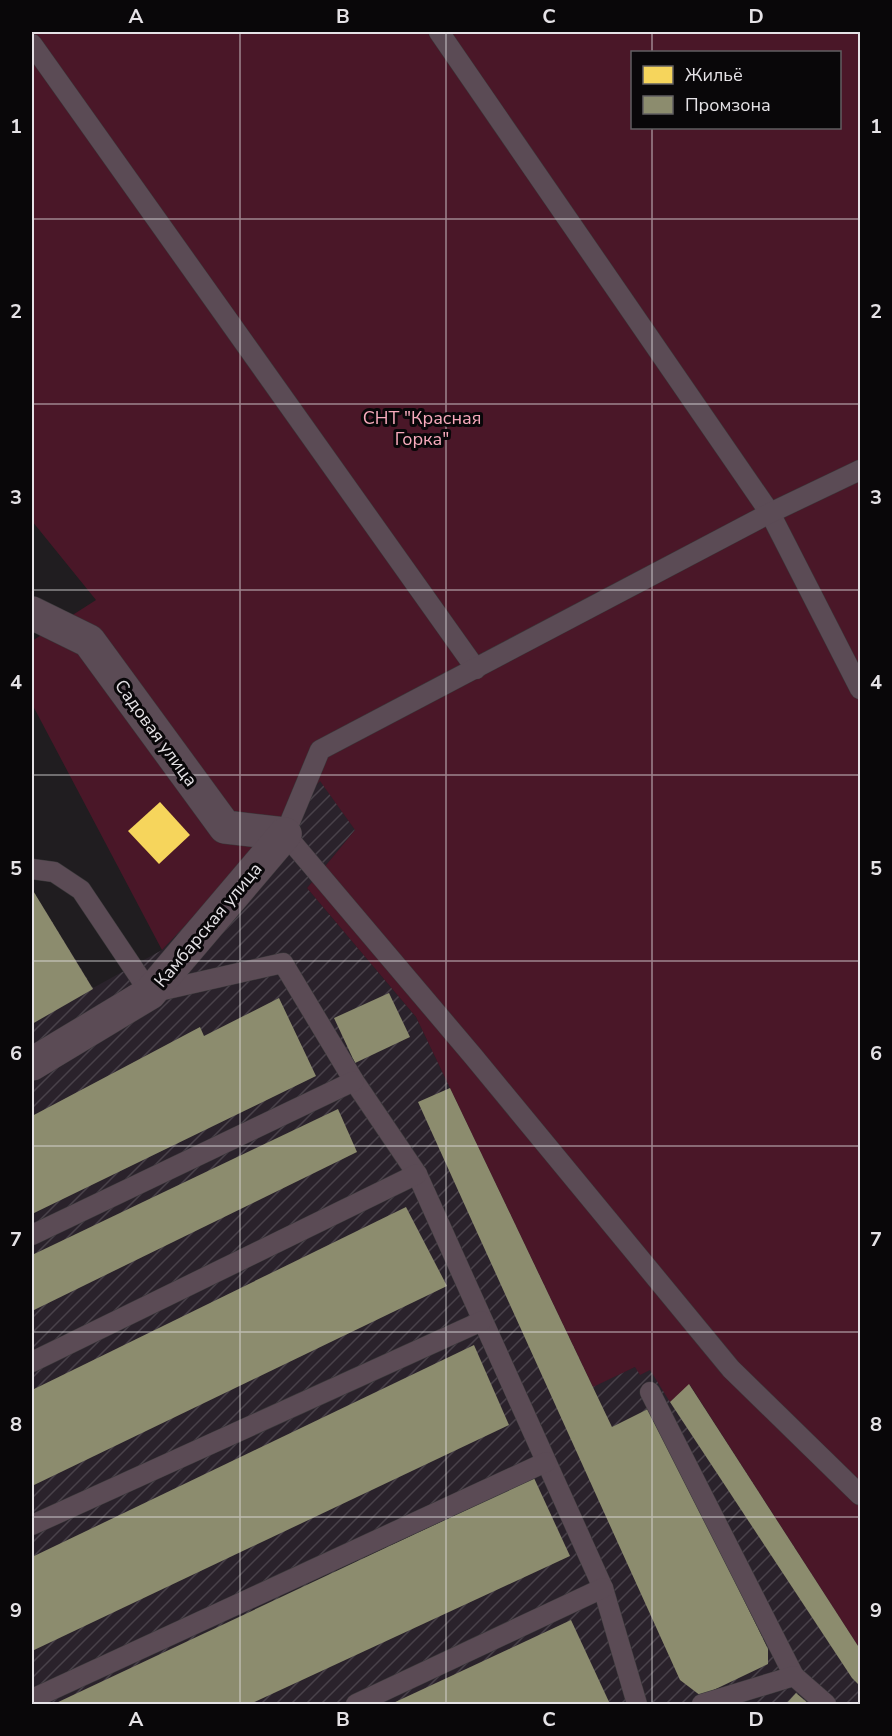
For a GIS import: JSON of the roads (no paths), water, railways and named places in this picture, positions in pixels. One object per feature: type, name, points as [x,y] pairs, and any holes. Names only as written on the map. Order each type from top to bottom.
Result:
[{"type":"street","name":"Садовая улица","points":[[32,613],[88,641],[225,828],[285,834]]},
{"type":"street","name":"Камбарская улица","points":[[32,1064],[150,993],[285,834]]},
{"type":"lane","points":[[439,32],[770,513],[861,689]]},
{"type":"lane","points":[[32,44],[476,669]]},
{"type":"lane","points":[[861,470],[770,513],[320,750],[285,834],[481,1066],[731,1369],[861,1495]]},
{"type":"lane","points":[[32,868],[54,872],[81,890],[150,993],[283,963],[354,1081],[417,1174],[603,1588],[637,1704]]},
{"type":"lane","points":[[32,1235],[354,1081]]},
{"type":"lane","points":[[32,1362],[417,1174]]},
{"type":"lane","points":[[32,1526],[482,1321]]},
{"type":"lane","points":[[650,1392],[794,1676],[826,1704]]},
{"type":"lane","points":[[32,1699],[546,1462]]},
{"type":"lane","points":[[356,1704],[603,1588]]},
{"type":"lane","points":[[702,1704],[794,1676]]},
{"type":"park label","name":"СНТ \"Красная Горка\"","points":[[422,428]]}]
